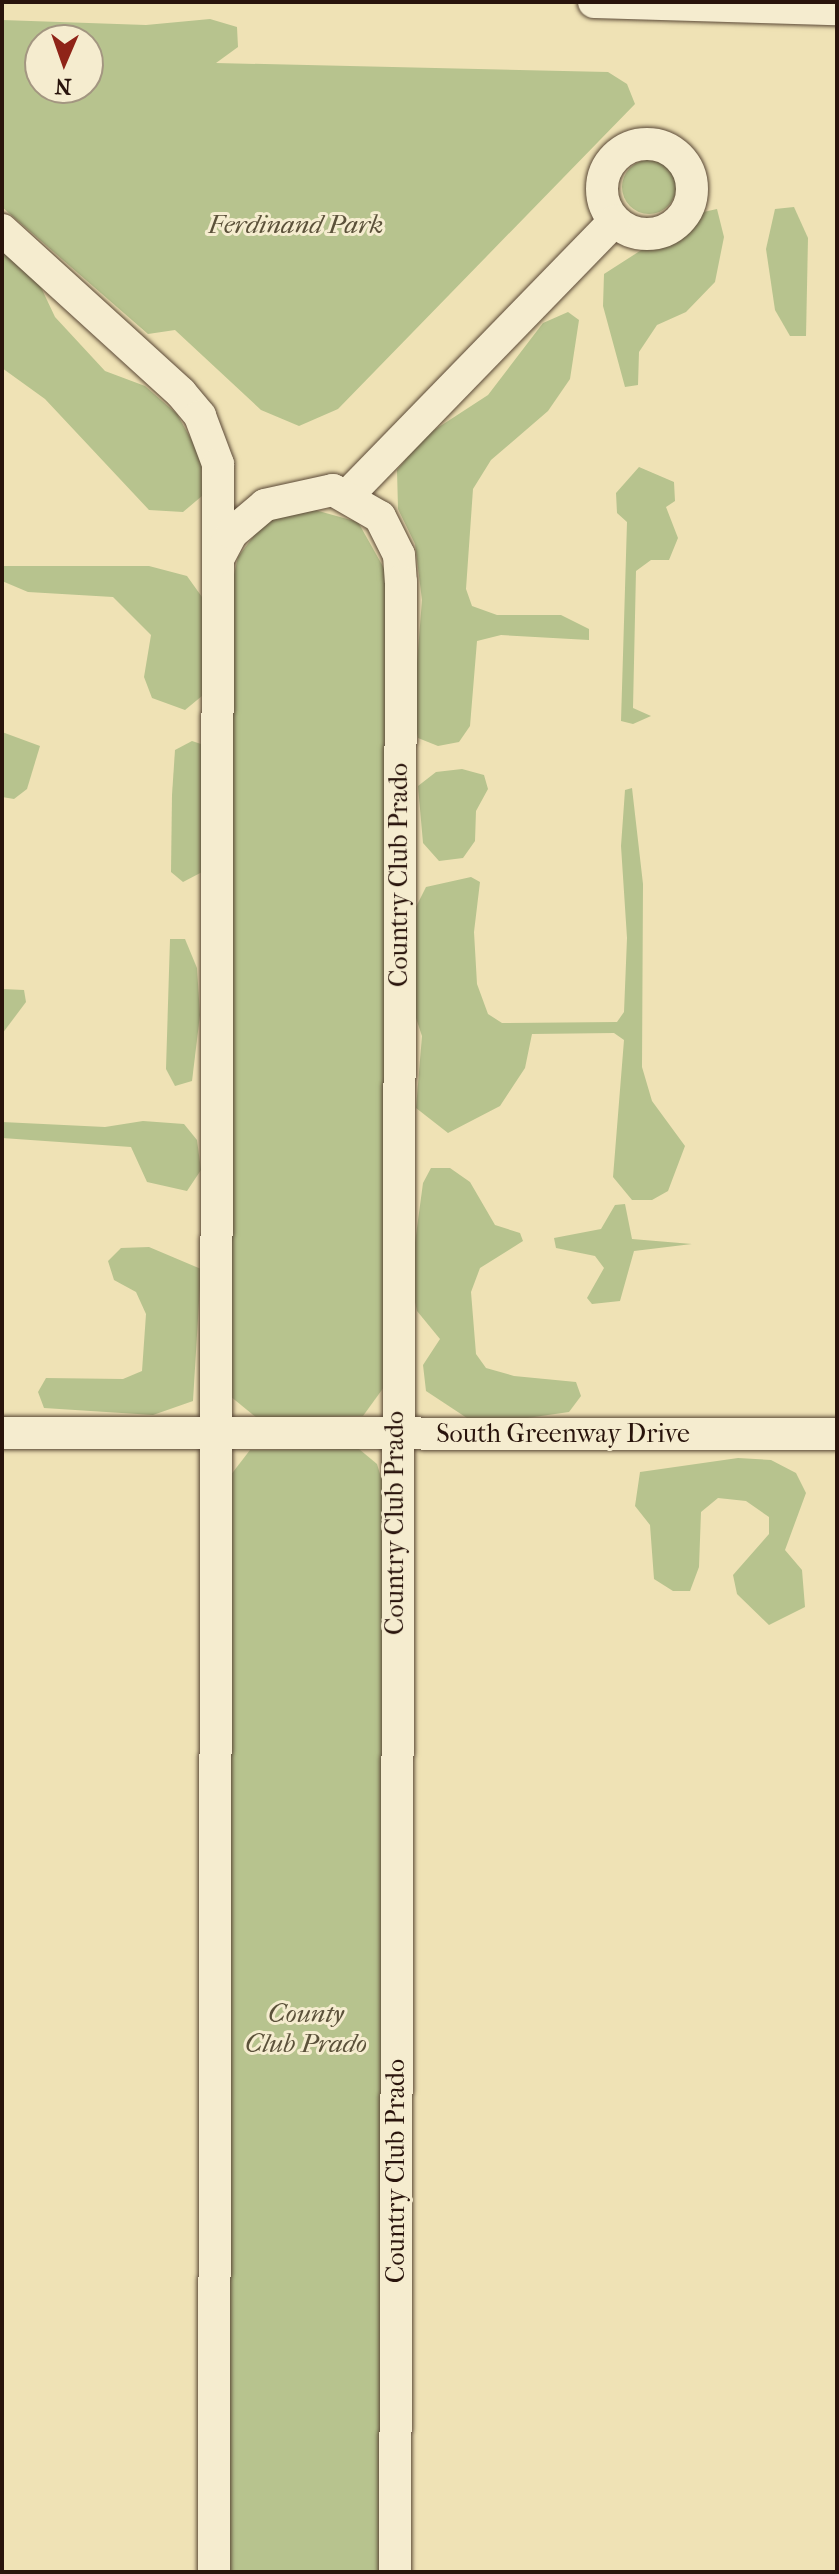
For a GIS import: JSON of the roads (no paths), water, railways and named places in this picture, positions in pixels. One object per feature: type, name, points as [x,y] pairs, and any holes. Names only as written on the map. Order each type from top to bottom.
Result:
[{"type":"street","points":[[594,2],[837,9]]},
{"type":"street","points":[[218,559],[232,533],[265,505],[314,490],[348,495],[614,221]]},
{"type":"street","points":[[2,230],[200,416],[218,464],[214,2572]]},
{"type":"street","name":"Country Club Prado","points":[[348,495],[380,517],[392,536],[401,582],[395,1434],[395,2572]]},
{"type":"street","name":"South Greenway Drive","points":[[2,1433],[837,1434]]},
{"type":"park label","name":"Ferdinand Park","points":[[296,225]]},
{"type":"park label","name":"County Club Prado","points":[[306,2029]]}]
